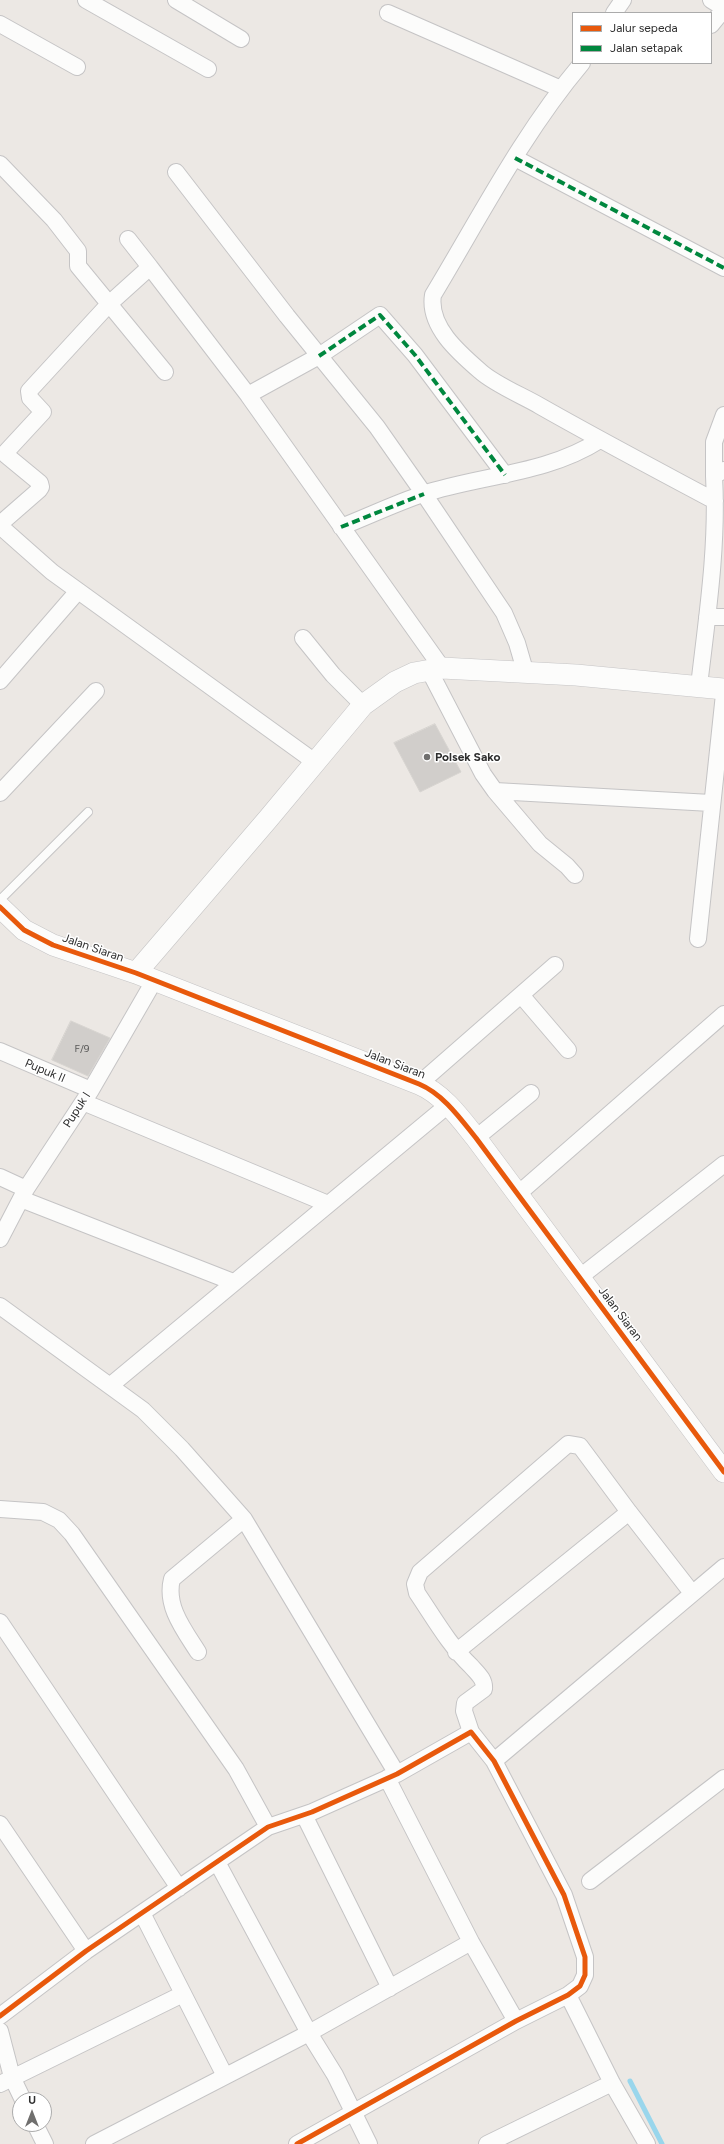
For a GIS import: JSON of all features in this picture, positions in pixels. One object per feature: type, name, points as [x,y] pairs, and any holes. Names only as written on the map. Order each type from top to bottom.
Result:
[{"type":"street","points":[[86,0],[208,69]]},
{"type":"street","points":[[176,0],[241,39]]},
{"type":"street","points":[[615,12],[623,0]]},
{"type":"street","points":[[711,0],[724,9],[712,24]]},
{"type":"street","points":[[388,13],[560,88]]},
{"type":"street","points":[[0,24],[77,67]]},
{"type":"street","points":[[581,64],[560,88],[515,158],[433,295],[433,314],[437,324],[455,347],[481,372],[600,440],[715,501]]},
{"type":"street","points":[[515,158],[724,268]]},
{"type":"street","points":[[0,164],[54,220],[78,251],[78,266],[165,372]]},
{"type":"street","points":[[176,172],[319,356],[377,427],[424,494],[504,613],[517,643],[526,674]]},
{"type":"street","points":[[128,239],[248,395],[341,527],[435,669],[483,774],[495,791],[540,844],[567,866],[575,875]]},
{"type":"street","points":[[150,267],[109,304],[28,392],[30,398],[43,412],[6,452],[6,455],[40,483],[41,487],[0,525],[52,572],[315,762]]},
{"type":"street","points":[[248,395],[319,356],[380,315],[415,355],[505,476]]},
{"type":"street","points":[[699,686],[707,617],[715,501],[719,473],[714,442],[724,415]]},
{"type":"street","points":[[341,527],[424,494],[505,476],[555,461],[586,449],[600,440]]},
{"type":"street","points":[[0,682],[78,591]]},
{"type":"street","points":[[707,617],[724,617]]},
{"type":"street","points":[[303,638],[333,675],[363,705]]},
{"type":"street","points":[[145,977],[315,762],[363,705],[395,682],[414,673],[435,669],[576,675],[724,689]]},
{"type":"street","points":[[0,793],[96,691]]},
{"type":"street","points":[[698,939],[711,803],[724,694]]},
{"type":"street","points":[[495,791],[711,803]]},
{"type":"street","name":"Jalan Siaran","points":[[0,907],[9,923],[53,945],[145,977],[419,1084],[434,1092],[448,1105],[476,1138],[724,1472]]},
{"type":"street","points":[[419,1084],[555,965]]},
{"type":"street","name":"Pupuk I","points":[[0,1239],[23,1194],[87,1096],[145,977]]},
{"type":"street","points":[[521,995],[568,1050]]},
{"type":"street","points":[[518,1194],[724,1014]]},
{"type":"street","name":"Pupuk II","points":[[0,1051],[87,1096],[328,1204]]},
{"type":"street","points":[[476,1138],[531,1093]]},
{"type":"street","points":[[111,1385],[233,1282],[448,1105]]},
{"type":"street","points":[[580,1277],[724,1164]]},
{"type":"street","points":[[0,1177],[23,1194],[233,1282]]},
{"type":"street","points":[[0,1306],[111,1385],[149,1415],[182,1449],[244,1519],[392,1776],[471,1942],[516,2021]]},
{"type":"street","points":[[296,2144],[516,2021],[568,1995],[580,1986],[585,1975],[585,1957],[564,1895],[494,1761],[471,1732],[464,1711],[465,1703],[484,1689],[484,1683],[481,1677],[456,1652],[417,1593],[415,1584],[420,1572],[568,1444],[580,1446],[692,1593]]},
{"type":"street","points":[[0,1509],[43,1512],[59,1520],[72,1534],[236,1769],[268,1827]]},
{"type":"street","points":[[456,1652],[629,1512]]},
{"type":"street","points":[[198,1652],[182,1628],[170,1598],[172,1579],[244,1519]]},
{"type":"street","points":[[494,1761],[724,1567]]},
{"type":"street","points":[[0,1622],[179,1888]]},
{"type":"street","points":[[0,2016],[86,1951],[268,1827],[304,1815],[392,1776],[471,1732]]},
{"type":"street","points":[[590,1881],[724,1778]]},
{"type":"street","points":[[304,1815],[390,1988]]},
{"type":"street","points":[[0,1824],[86,1951]]},
{"type":"street","points":[[217,1862],[309,2033],[354,2112],[369,2144]]},
{"type":"street","points":[[142,1913],[225,2076]]},
{"type":"street","points":[[94,2144],[309,2033],[471,1942]]},
{"type":"street","points":[[6,2080],[183,1994]]},
{"type":"street","points":[[568,1995],[612,2083],[647,2144]]},
{"type":"street","points":[[0,2031],[6,2080],[16,2092]]},
{"type":"street","points":[[487,2144],[612,2083]]},
{"type":"street","points":[[39,2132],[45,2144]]},
{"type":"lane","points":[[0,900],[88,812]]},
{"type":"building","name":"Polsek Sako","points":[[435,724],[461,772],[420,792],[394,743]]},
{"type":"building","points":[[71,1021],[110,1038],[88,1076],[52,1060]]},
{"type":"waterway","points":[[630,2081],[662,2144]]},
{"type":"marked path","points":[[515,158],[724,268]]},
{"type":"marked path","points":[[319,356],[380,315],[415,355],[505,475]]},
{"type":"marked path","points":[[341,527],[424,494]]},
{"type":"cycle path","points":[[0,907],[24,930],[53,945],[136,973],[419,1084],[436,1094],[450,1107],[476,1138],[724,1472]]},
{"type":"cycle path","points":[[0,2016],[86,1951],[268,1827],[312,1812],[397,1774],[471,1732],[494,1761],[564,1895],[585,1957],[585,1975],[580,1986],[568,1995],[516,2021],[297,2144]]},
{"type":"place","name":"Polsek Sako","points":[[427,757]]}]
